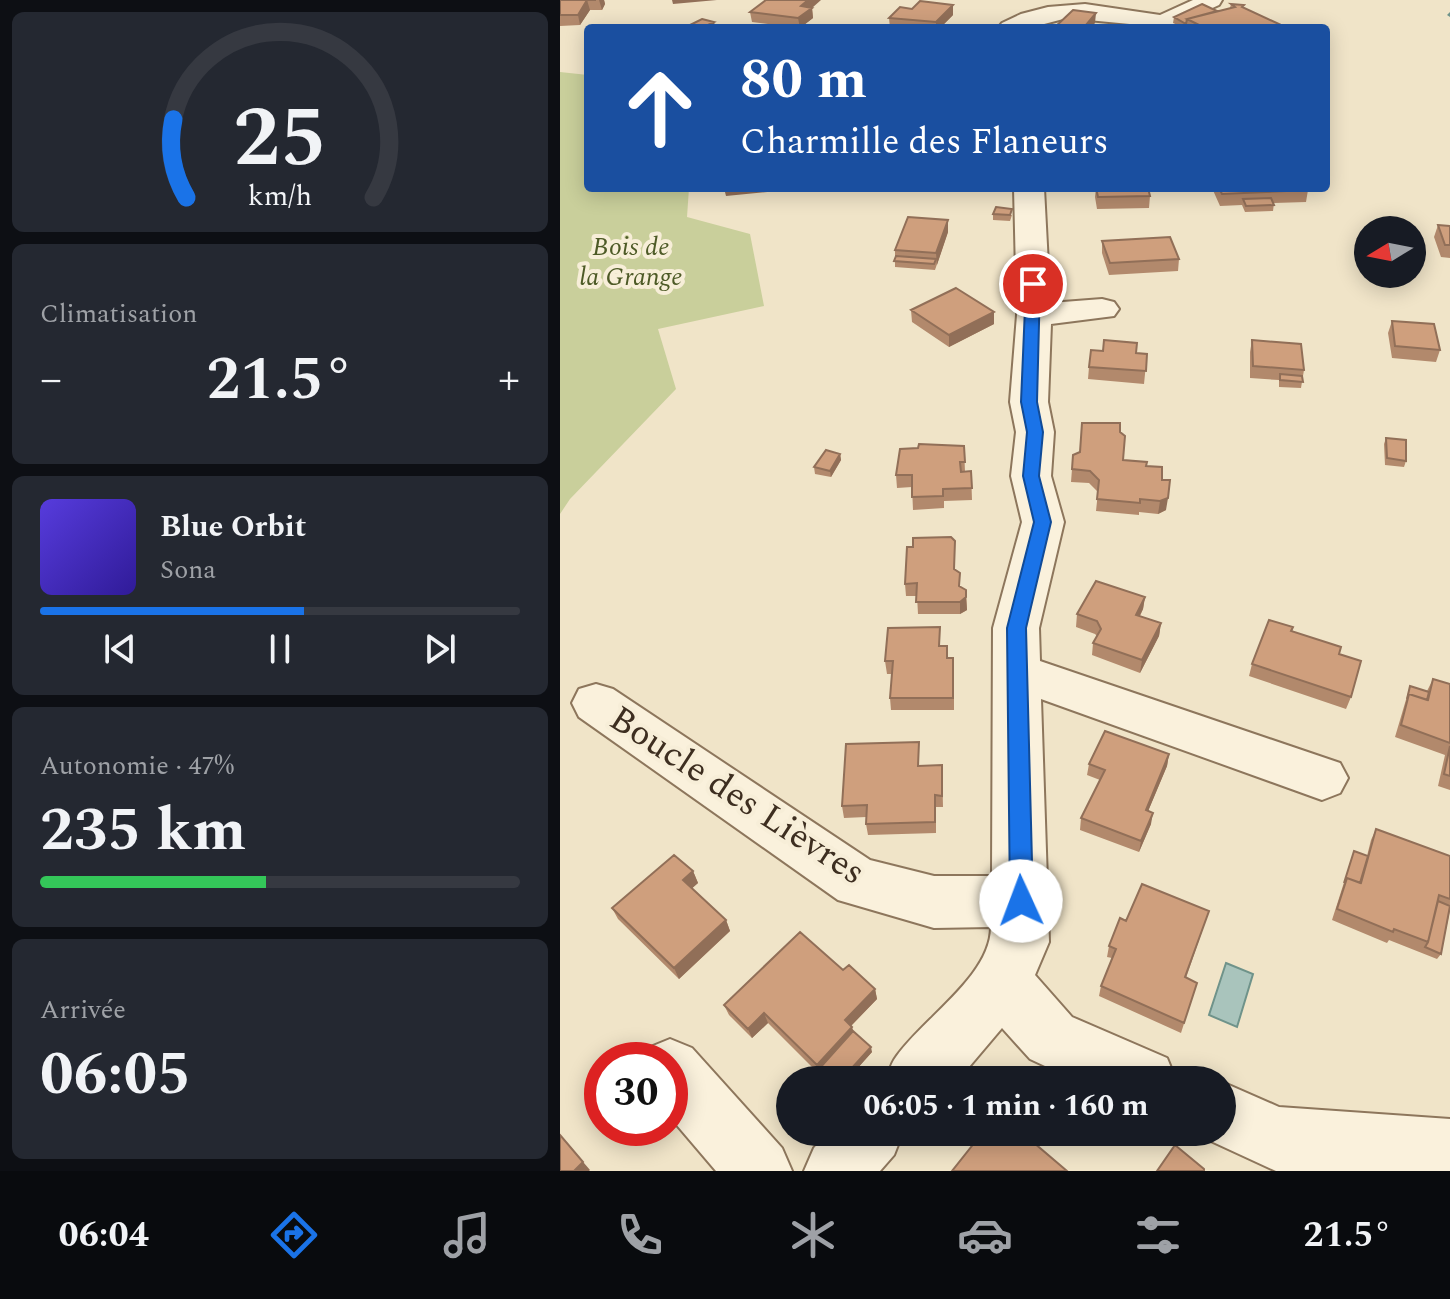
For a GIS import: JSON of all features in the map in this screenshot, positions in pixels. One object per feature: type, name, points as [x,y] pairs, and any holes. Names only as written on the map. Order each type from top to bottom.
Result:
[{"type":"street","points":[[1158,24],[1211,0]]},
{"type":"street","points":[[1020,24],[1051,11],[1067,10],[1150,24]]},
{"type":"street","points":[[929,1066],[1002,983],[1020,942],[1016,628],[1043,522],[1031,476],[1035,432],[1029,402],[1034,315],[1029,192]]},
{"type":"street","points":[[1034,315],[1102,309]]},
{"type":"street","points":[[1015,671],[1322,778]]},
{"type":"street","name":"Boucle des Lièvres","points":[[596,703],[857,882],[934,902],[1021,901]]},
{"type":"street","points":[[1002,983],[1051,1038],[1114,1066]]},
{"type":"street","points":[[688,1090],[759,1171]]},
{"type":"street","points":[[1236,1120],[1277,1139],[1450,1151]]},
{"type":"street","points":[[837,1171],[859,1146]]},
{"type":"green space","name":"Bois de la Grange","points":[[560,72],[584,75],[584,192],[689,192],[687,217],[750,234],[764,306],[658,329],[676,389],[570,499],[560,514]]},
{"type":"water","points":[[1226,963],[1253,974],[1237,1027],[1209,1015]]},
{"type":"building","points":[[560,0],[587,0],[578,15],[560,15]]},
{"type":"building","points":[[766,0],[808,0],[801,6],[812,8],[798,18],[750,12]]},
{"type":"building","points":[[920,1],[953,5],[936,22],[889,18],[900,7],[912,9]]},
{"type":"building","points":[[1202,4],[1217,11],[1187,19],[1186,24],[1174,17]]},
{"type":"building","points":[[1231,4],[1244,5],[1242,7],[1279,24],[1197,24],[1187,19],[1235,7]]},
{"type":"building","points":[[1073,10],[1096,13],[1087,24],[1058,24]]},
{"type":"building","points":[[702,19],[714,22],[710,24],[692,24]]},
{"type":"building","points":[[1097,192],[1149,192],[1150,196],[1098,197]]},
{"type":"building","points":[[1221,192],[1265,192],[1222,194]]},
{"type":"building","points":[[1271,198],[1274,205],[1246,206],[1243,199]]},
{"type":"building","points":[[996,207],[1012,209],[1010,215],[993,214]]},
{"type":"building","points":[[908,217],[948,220],[936,253],[895,250]]},
{"type":"building","points":[[1438,225],[1450,226],[1450,245],[1445,245]]},
{"type":"building","points":[[1170,237],[1179,259],[1110,263],[1102,241]]},
{"type":"building","points":[[896,256],[936,259],[934,264],[894,261]]},
{"type":"building","points":[[956,288],[994,312],[949,335],[911,310]]},
{"type":"building","points":[[1392,321],[1434,324],[1440,350],[1395,346]]},
{"type":"building","points":[[1104,340],[1137,343],[1136,353],[1147,354],[1146,371],[1089,367],[1091,350],[1103,351]]},
{"type":"building","points":[[1252,340],[1301,344],[1304,370],[1253,366]]},
{"type":"building","points":[[1280,374],[1302,376],[1303,382],[1280,380]]},
{"type":"building","points":[[1082,423],[1120,423],[1120,432],[1125,436],[1123,460],[1162,467],[1162,480],[1170,480],[1168,498],[1160,501],[1140,499],[1140,503],[1097,499],[1099,480],[1090,471],[1072,469],[1073,455],[1080,452]]},
{"type":"building","points":[[1386,438],[1406,440],[1406,461],[1387,458]]},
{"type":"building","points":[[919,444],[964,446],[965,462],[960,462],[961,472],[971,471],[972,488],[943,489],[943,496],[912,497],[912,475],[896,475],[900,449],[918,448]]},
{"type":"building","points":[[826,450],[840,454],[830,471],[814,467]]},
{"type":"building","points":[[951,537],[955,541],[954,569],[960,573],[959,586],[966,590],[966,597],[960,602],[916,602],[917,583],[905,584],[907,547],[913,547],[913,538]]},
{"type":"building","points":[[1096,581],[1145,597],[1136,615],[1161,623],[1142,660],[1093,643],[1101,629],[1097,621],[1077,614]]},
{"type":"building","points":[[1269,620],[1293,627],[1291,631],[1341,647],[1339,654],[1361,661],[1351,697],[1252,664]]},
{"type":"building","points":[[940,627],[939,646],[947,646],[947,658],[953,658],[953,698],[890,698],[893,661],[885,661],[888,628]]},
{"type":"building","points":[[1433,679],[1450,684],[1450,743],[1401,725],[1409,694],[1428,700]]},
{"type":"building","points":[[1410,686],[1429,692],[1427,700],[1409,694],[1407,699]]},
{"type":"building","points":[[1105,731],[1169,754],[1146,810],[1153,813],[1141,841],[1081,818],[1105,770],[1089,764]]},
{"type":"building","points":[[919,742],[918,766],[942,765],[942,796],[935,795],[935,822],[866,824],[867,805],[842,806],[846,744]]},
{"type":"building","points":[[1450,746],[1450,776],[1444,774]]},
{"type":"building","points":[[1376,829],[1450,856],[1450,899],[1439,895],[1428,942],[1394,929],[1393,932],[1337,909],[1347,878],[1361,883]]},
{"type":"building","points":[[1354,851],[1368,856],[1360,883],[1347,878],[1344,883]]},
{"type":"building","points":[[674,855],[693,871],[683,880],[726,920],[674,968],[612,908]]},
{"type":"building","points":[[1142,884],[1209,911],[1185,977],[1197,983],[1184,1023],[1101,986],[1116,949],[1109,946],[1120,918],[1126,921]]},
{"type":"building","points":[[1438,901],[1450,906],[1441,954],[1425,947]]},
{"type":"building","points":[[800,932],[843,970],[849,965],[875,989],[845,1020],[852,1027],[817,1065],[764,1013],[748,1029],[724,1005]]},
{"type":"building","points":[[853,1031],[871,1047],[854,1066],[822,1066]]},
{"type":"building","points":[[560,1135],[583,1162],[574,1171],[560,1171]]},
{"type":"building","points":[[972,1146],[1038,1146],[1067,1171],[952,1171]]},
{"type":"building","points":[[1174,1146],[1204,1169],[1204,1171],[1157,1171]]},
{"type":"route","points":[[1021,901],[1016,628],[1043,522],[1031,476],[1035,432],[1029,402],[1033,284]]}]
